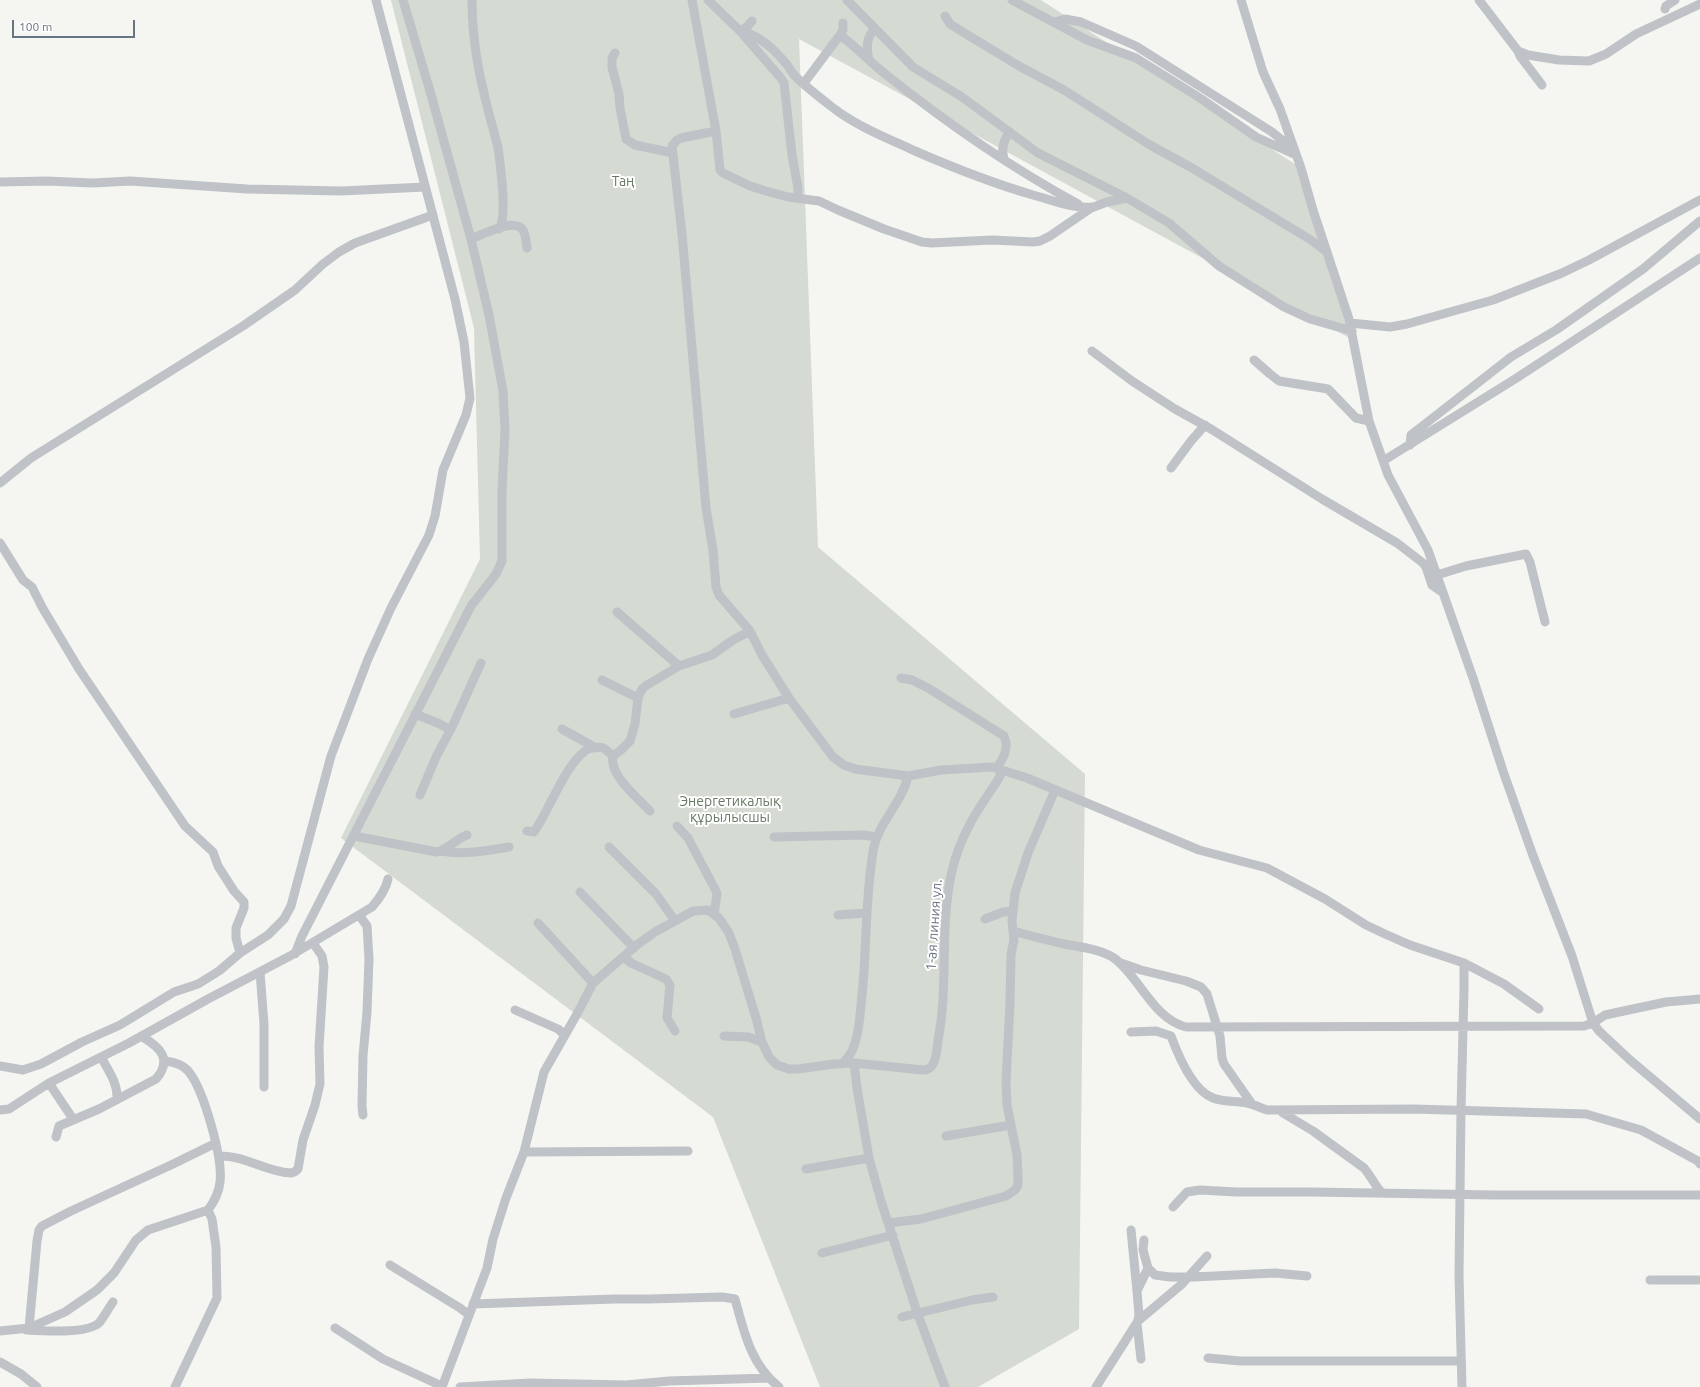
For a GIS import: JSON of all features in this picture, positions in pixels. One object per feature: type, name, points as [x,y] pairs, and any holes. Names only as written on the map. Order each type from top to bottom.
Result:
[{"type":"street","points":[[0,1066],[23,1070],[41,1064],[82,1042],[120,1025],[174,992],[198,984],[218,971],[240,953],[268,936],[284,919],[291,906],[331,756],[368,659],[391,608],[429,535],[435,516],[442,470],[466,415],[470,398],[464,342],[455,299],[376,0]]},
{"type":"street","points":[[295,954],[302,936],[471,606],[496,574],[502,561],[504,430],[503,391],[489,315],[470,240],[430,91],[403,0]]},
{"type":"street","points":[[472,0],[473,39],[476,60],[500,160],[504,209],[502,222],[499,228]]},
{"type":"street","points":[[692,0],[716,131],[719,165],[720,170],[723,173],[750,186],[788,197],[819,201],[884,229],[922,242],[932,243],[992,240],[1040,241],[1095,206]]},
{"type":"street","points":[[708,0],[740,31],[784,83],[792,156],[798,188],[798,198]]},
{"type":"street","points":[[847,0],[913,67],[962,97],[1021,141],[1050,160],[1127,198],[1169,223],[1231,275],[1284,307],[1310,319],[1351,327],[1390,327],[1407,324],[1493,300],[1562,273],[1589,260],[1700,200]]},
{"type":"street","points":[[1012,0],[1087,40],[1136,58],[1200,98],[1256,137],[1295,152]]},
{"type":"street","points":[[1241,0],[1263,72],[1280,109],[1295,152],[1351,327],[1369,421],[1388,475],[1428,550],[1473,678],[1502,771],[1572,956],[1593,1023],[1599,1031],[1630,1060],[1700,1119]]},
{"type":"street","points":[[1479,0],[1542,85]]},
{"type":"street","points":[[1665,9],[1666,6],[1675,0]]},
{"type":"street","points":[[1518,51],[1528,55],[1558,60],[1588,61],[1606,54],[1636,34],[1700,4]]},
{"type":"street","points":[[945,16],[950,24],[970,37],[1064,90],[1150,145],[1192,168],[1311,240],[1327,252]]},
{"type":"street","points":[[1055,22],[1065,19],[1081,22],[1141,50],[1272,132],[1295,152]]},
{"type":"street","points":[[740,31],[747,27],[752,21]]},
{"type":"street","points":[[804,83],[843,30],[843,24]]},
{"type":"street","points":[[869,60],[867,51],[868,40],[875,28]]},
{"type":"street","points":[[740,31],[760,38],[787,65],[795,76],[843,115],[877,134],[937,161],[1012,189],[1060,203],[1083,207],[1095,206],[1127,198]]},
{"type":"street","points":[[840,34],[883,72],[935,111],[1004,160],[1083,207]]},
{"type":"street","points":[[1141,50],[1148,65]]},
{"type":"street","points":[[615,53],[612,58],[612,67],[619,94],[620,108],[626,138],[635,145],[673,153]]},
{"type":"street","points":[[716,131],[686,136],[676,140],[672,146],[706,508],[713,550],[716,587],[723,600],[750,631],[762,655],[789,698],[833,756],[844,765],[855,770],[908,776],[941,770],[998,768],[1049,786],[1055,790],[1199,850],[1267,868],[1325,898],[1366,926],[1410,945],[1464,963],[1504,984],[1539,1009]]},
{"type":"street","points":[[1004,160],[1002,151],[1003,141],[1010,132]]},
{"type":"street","points":[[0,182],[46,181],[92,183],[130,180],[247,189],[341,190],[425,187]]},
{"type":"street","points":[[0,483],[14,470],[50,445],[120,404],[249,322],[295,290],[323,264],[339,252],[355,243],[433,215]]},
{"type":"street","points":[[1410,445],[1411,435],[1428,420],[1511,357],[1556,330],[1630,279],[1700,221]]},
{"type":"street","points":[[470,240],[510,225],[520,227],[524,231],[527,248]]},
{"type":"street","points":[[1383,461],[1700,258]]},
{"type":"street","points":[[1092,351],[1144,389],[1175,409],[1204,425],[1416,557],[1426,567],[1432,585],[1442,592]]},
{"type":"street","points":[[1254,360],[1279,380],[1328,389],[1339,398],[1356,418],[1369,421]]},
{"type":"street","points":[[1171,468],[1190,441],[1204,425]]},
{"type":"street","points":[[0,544],[23,580],[32,587],[42,607],[79,669],[185,826],[213,852],[218,866],[234,891],[244,902],[244,908],[236,928],[236,938],[240,953]]},
{"type":"street","points":[[1437,575],[1466,566],[1526,554],[1530,562],[1545,622]]},
{"type":"street","points":[[616,612],[679,666]]},
{"type":"street","points":[[613,756],[630,741],[635,724],[638,698],[642,689],[679,666],[712,655],[733,640],[750,631]]},
{"type":"street","points":[[420,795],[436,757],[481,663]]},
{"type":"street","name":"1-ая линия ул.","points":[[854,1063],[923,1070],[929,1069],[933,1065],[942,1018],[947,898],[952,871],[961,840],[967,827],[1000,776],[998,768],[1007,743],[1004,736],[923,685],[912,680],[900,678]]},
{"type":"street","points":[[602,680],[638,698]]},
{"type":"street","points":[[734,714],[789,698]]},
{"type":"street","points":[[415,714],[440,724],[450,730]]},
{"type":"street","points":[[562,729],[596,748]]},
{"type":"street","points":[[527,831],[534,832],[546,814],[559,786],[578,759],[585,751],[592,748],[604,748],[613,756],[614,770],[650,811]]},
{"type":"street","points":[[842,1064],[854,1048],[857,1035],[863,982],[870,870],[876,837],[902,794],[908,776]]},
{"type":"street","points":[[889,1223],[921,1219],[1010,1194],[1018,1185],[1017,1155],[1007,1105],[1006,1082],[1011,955],[1014,932],[1012,925],[1014,893],[1028,853],[1055,790]]},
{"type":"street","points":[[677,826],[688,838],[715,889],[717,894],[714,914]]},
{"type":"street","points":[[441,851],[455,840],[467,835]]},
{"type":"street","points":[[774,837],[864,835],[876,837]]},
{"type":"street","points":[[354,836],[421,850],[450,853],[486,851],[508,847]]},
{"type":"street","points":[[609,847],[656,894],[675,921]]},
{"type":"street","points":[[0,1110],[9,1108],[48,1083],[101,1057],[295,954],[378,901],[388,879]]},
{"type":"street","points":[[580,892],[634,948]]},
{"type":"street","points":[[335,1328],[382,1359],[442,1386],[487,1268],[493,1239],[506,1198],[524,1152],[544,1072],[593,983],[634,948],[675,921],[693,911],[708,910],[724,924],[735,949],[762,1042],[768,1057],[772,1061],[789,1069],[854,1063],[869,1158],[917,1312],[945,1387]]},
{"type":"street","points":[[985,919],[1003,912],[1013,911]]},
{"type":"street","points":[[838,914],[867,913]]},
{"type":"street","points":[[359,914],[367,926],[368,946],[367,999],[363,1056],[363,1114]]},
{"type":"street","points":[[538,923],[593,983]]},
{"type":"street","points":[[1014,932],[1102,952],[1109,955],[1127,970],[1145,994],[1173,1022],[1186,1027],[1453,1027],[1463,1025],[1584,1026],[1593,1023],[1605,1015],[1666,1002],[1700,999]]},
{"type":"street","points":[[219,1156],[236,1158],[284,1172],[293,1172],[298,1169],[303,1140],[318,1094],[320,1078],[319,1047],[324,967],[322,956],[313,943]]},
{"type":"street","points":[[624,957],[631,963],[666,979],[670,985],[667,1018],[674,1030]]},
{"type":"street","points":[[1118,962],[1141,970],[1186,981],[1201,987],[1206,994],[1220,1036],[1224,1064],[1252,1104],[1258,1108],[1280,1110],[1461,1110],[1586,1114],[1641,1130],[1671,1145],[1698,1161],[1700,1164]]},
{"type":"street","points":[[1462,1387],[1460,1361],[1459,1276],[1464,963]]},
{"type":"street","points":[[260,972],[264,1024],[264,1087]]},
{"type":"street","points":[[515,1010],[558,1029],[565,1035]]},
{"type":"street","points":[[1131,1032],[1156,1031],[1171,1036],[1178,1054],[1187,1070],[1199,1088],[1206,1094],[1214,1098],[1252,1104]]},
{"type":"street","points":[[25,1329],[65,1312],[88,1298],[114,1273],[136,1240],[148,1230],[208,1210],[217,1196],[220,1182],[219,1156],[208,1116],[193,1078],[182,1066],[165,1061],[157,1047],[141,1036]]},
{"type":"street","points":[[724,1036],[748,1037],[762,1042]]},
{"type":"street","points":[[101,1057],[113,1078],[116,1087],[117,1099]]},
{"type":"street","points":[[56,1137],[59,1126],[99,1109],[156,1079],[162,1070],[165,1061]]},
{"type":"street","points":[[48,1083],[73,1119]]},
{"type":"street","points":[[1280,1110],[1313,1131],[1364,1168],[1376,1187],[1382,1193]]},
{"type":"street","points":[[946,1136],[1011,1126]]},
{"type":"street","points":[[25,1329],[37,1240],[39,1230],[42,1226],[70,1211],[216,1143]]},
{"type":"street","points":[[524,1152],[688,1151]]},
{"type":"street","points":[[806,1169],[869,1158]]},
{"type":"street","points":[[1173,1207],[1187,1192],[1193,1190],[1236,1192],[1495,1195],[1700,1195]]},
{"type":"street","points":[[175,1387],[217,1298],[216,1247],[212,1219],[208,1210]]},
{"type":"street","points":[[1130,1230],[1137,1291],[1141,1359]]},
{"type":"street","points":[[822,1253],[893,1235]]},
{"type":"street","points":[[1144,1240],[1143,1250],[1148,1268],[1155,1275],[1189,1277],[1275,1273],[1306,1276]]},
{"type":"street","points":[[1096,1387],[1138,1321],[1189,1277],[1207,1256]]},
{"type":"street","points":[[390,1265],[469,1315]]},
{"type":"street","points":[[1137,1291],[1148,1268]]},
{"type":"street","points":[[1650,1280],[1700,1280]]},
{"type":"street","points":[[473,1304],[608,1299],[722,1297],[735,1299],[752,1354],[758,1365],[779,1387]]},
{"type":"street","points":[[902,1317],[917,1312],[993,1297]]},
{"type":"street","points":[[0,1331],[25,1329],[66,1330],[90,1327],[99,1322],[113,1302]]},
{"type":"street","points":[[1208,1358],[1240,1361],[1460,1361]]},
{"type":"street","points":[[0,1362],[21,1374],[38,1387]]},
{"type":"street","points":[[460,1387],[530,1383],[626,1385],[669,1381],[769,1378]]},
{"type":"green space","points":[[391,0],[1041,0],[1301,168],[1355,341],[799,39],[818,547],[1085,774],[1079,1329],[978,1387],[820,1387],[713,1117],[341,838],[480,559],[474,328]]},
{"type":"park label","name":"Таң","points":[[623,181]]},
{"type":"park label","name":"Энергетикалық құрылысшы","points":[[730,810]]}]
